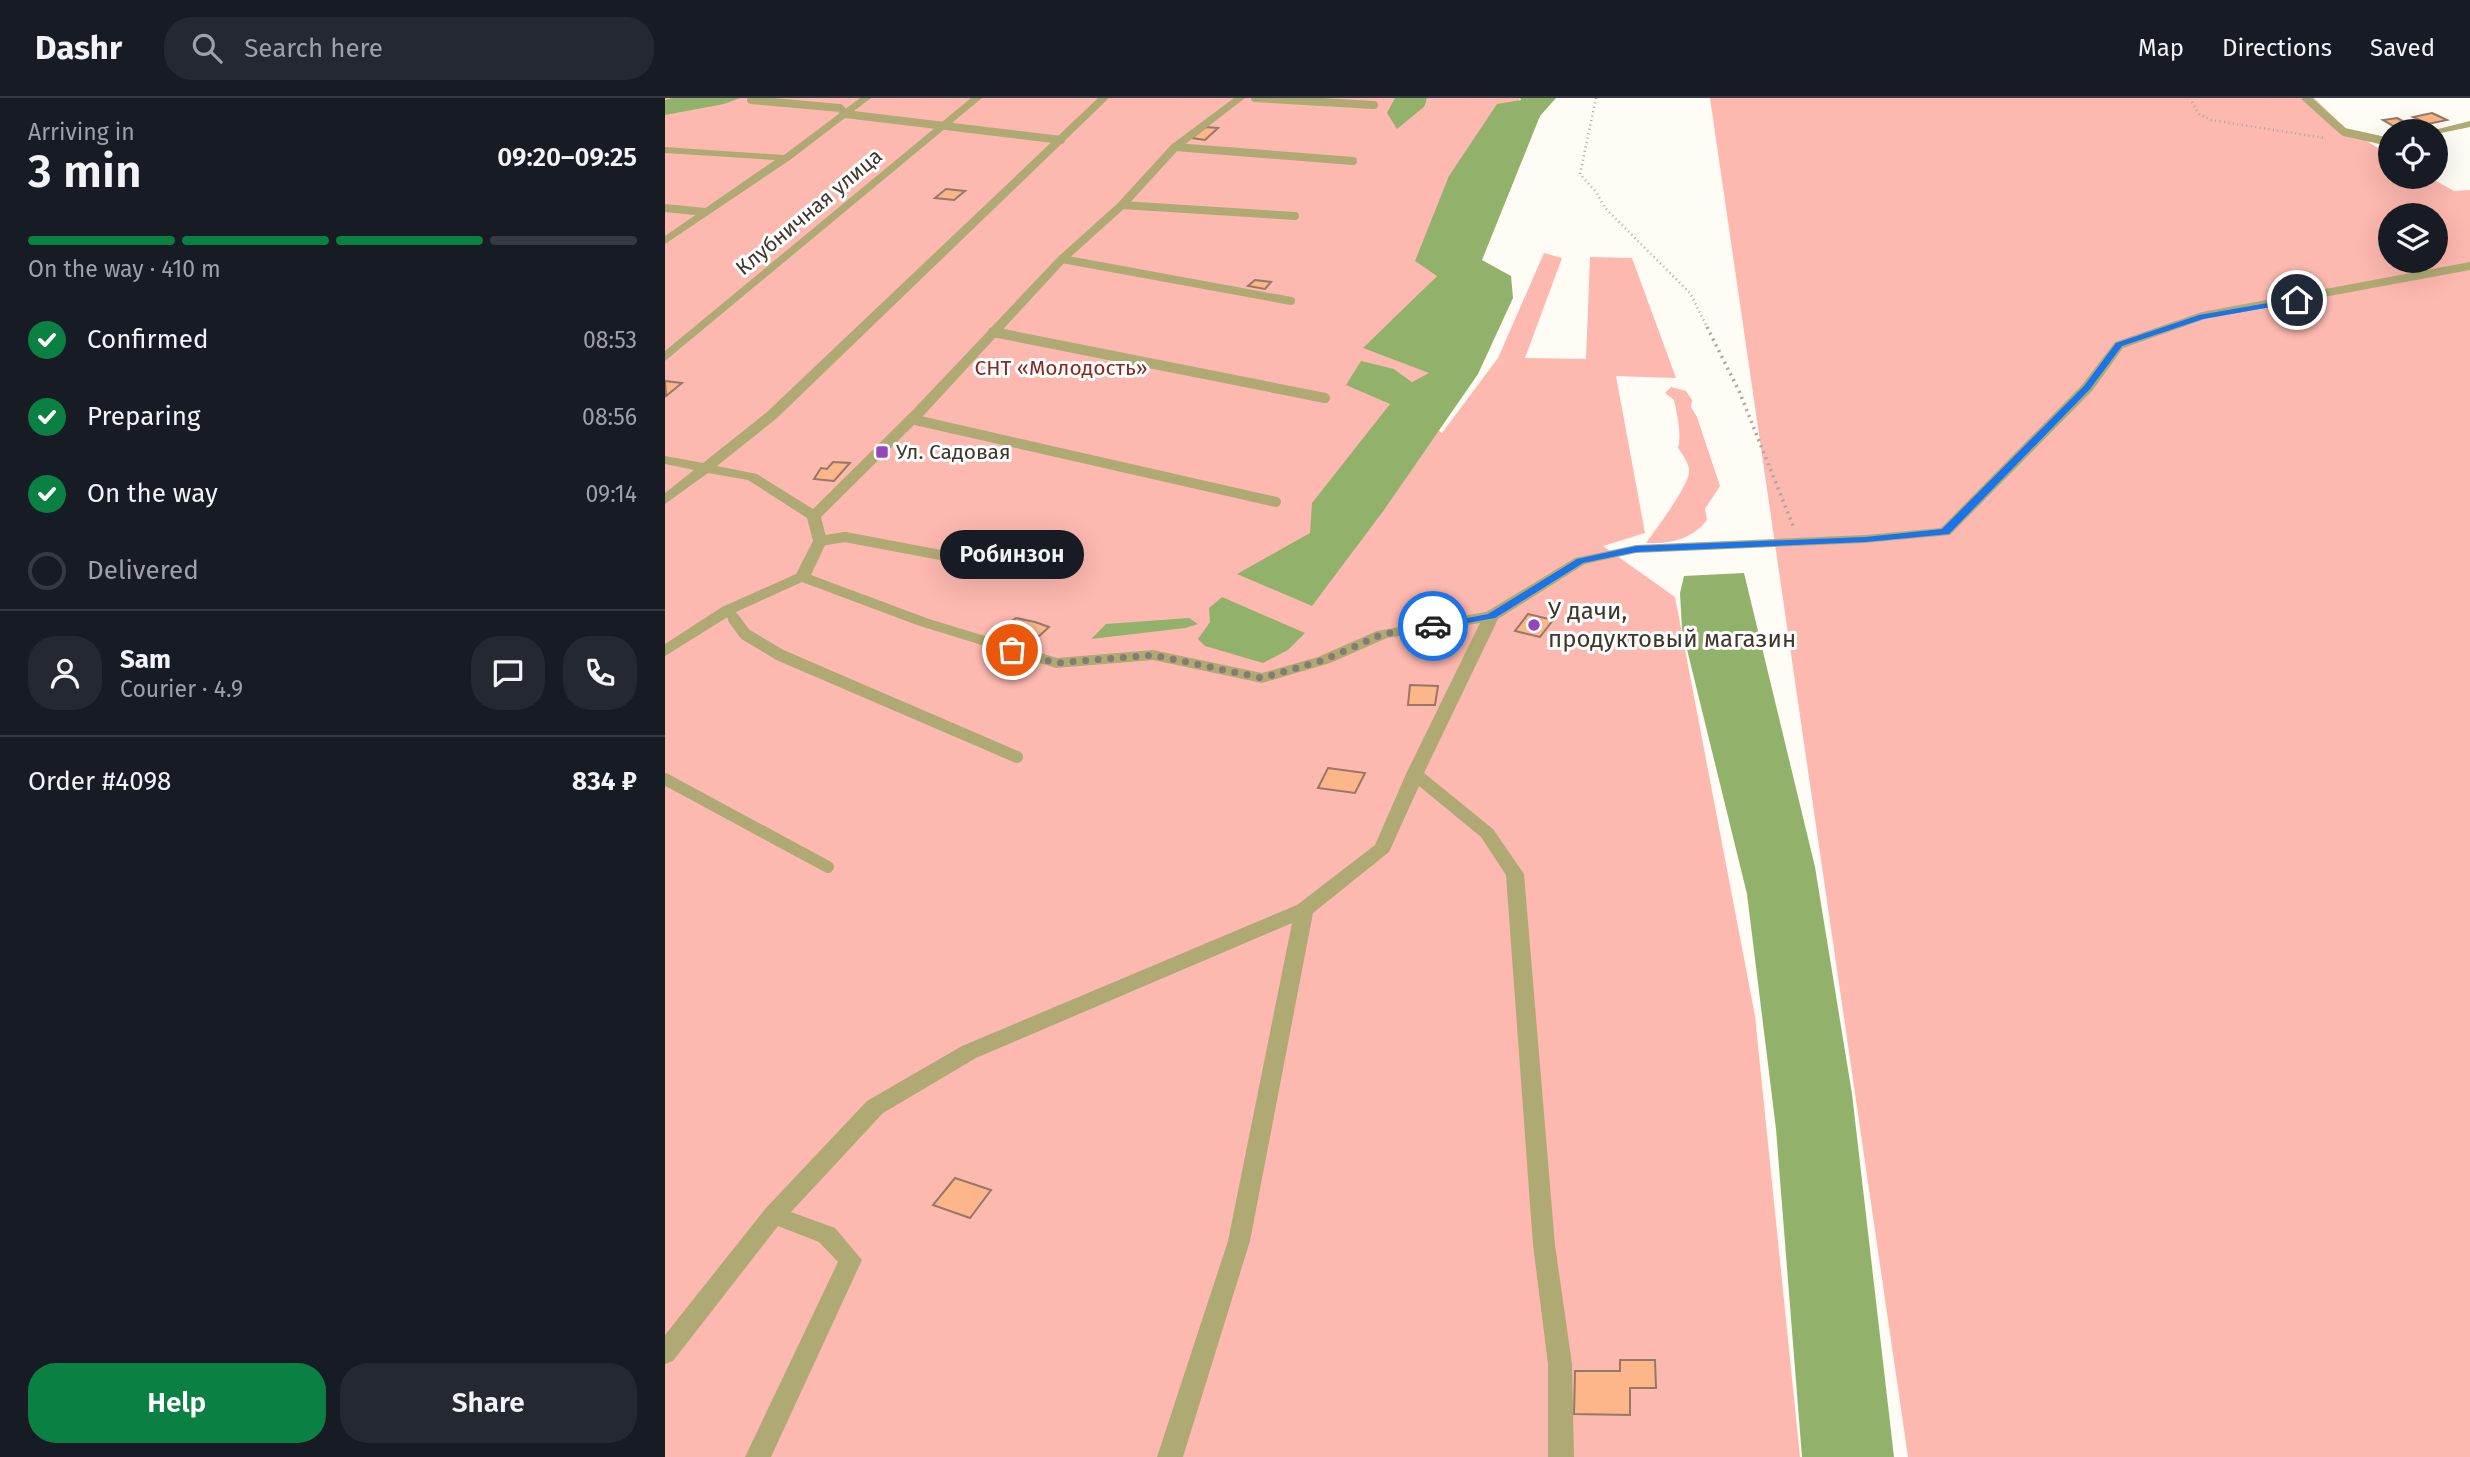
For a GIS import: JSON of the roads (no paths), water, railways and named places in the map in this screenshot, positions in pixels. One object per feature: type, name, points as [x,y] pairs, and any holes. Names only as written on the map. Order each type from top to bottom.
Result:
[{"type":"street","points":[[665,240],[786,158],[866,98]]},
{"type":"street","name":"Клубничная улица","points":[[665,357],[977,98]]},
{"type":"street","points":[[665,500],[772,415],[1104,98]]},
{"type":"street","points":[[814,516],[911,419],[1062,259],[1122,205],[1175,147],[1240,98]]},
{"type":"street","points":[[2448,128],[2470,124]]},
{"type":"street","points":[[665,150],[786,158]]},
{"type":"street","points":[[802,577],[923,622],[1056,663],[1153,655],[1262,678],[1324,660],[1383,634],[1491,616],[1580,561],[1636,549],[1865,540],[1945,532],[2087,388],[2119,345],[2202,316],[2470,266]]},
{"type":"street","points":[[665,460],[752,477],[814,516],[820,541],[802,577],[728,610],[665,651]]},
{"type":"street","points":[[665,1353],[774,1215],[875,1107],[969,1052],[1304,911],[1383,848],[1415,774],[1491,616]]},
{"type":"street","points":[[1415,774],[1487,833],[1515,874],[1544,1245],[1560,1364],[1561,1457]]},
{"type":"street","points":[[1170,1457],[1239,1241],[1304,911]]},
{"type":"street","points":[[758,1457],[851,1260],[827,1235],[774,1215]]},
{"type":"lane","points":[[1255,98],[1374,105]]},
{"type":"lane","points":[[2306,98],[2344,132],[2378,138]]},
{"type":"lane","points":[[751,100],[840,108],[845,114],[1061,140]]},
{"type":"lane","points":[[1175,147],[1353,161]]},
{"type":"lane","points":[[1122,205],[1295,216]]},
{"type":"lane","points":[[665,208],[705,212]]},
{"type":"lane","points":[[1062,259],[1291,301]]},
{"type":"lane","points":[[993,332],[1325,398]]},
{"type":"lane","points":[[911,419],[1276,502]]},
{"type":"lane","points":[[820,541],[845,537],[1020,570]]},
{"type":"lane","points":[[728,610],[745,634],[780,655],[1017,757]]},
{"type":"lane","points":[[665,779],[828,867]]},
{"type":"place","name":"Ул. Садовая","points":[[882,452]]},
{"type":"place","name":"У дачи, продуктовый магазин","points":[[1534,625]]},
{"type":"place","name":"Робинзон","points":[[1012,650]]},
{"type":"park label","name":"СНТ «Молодость»","points":[[1061,368]]}]
